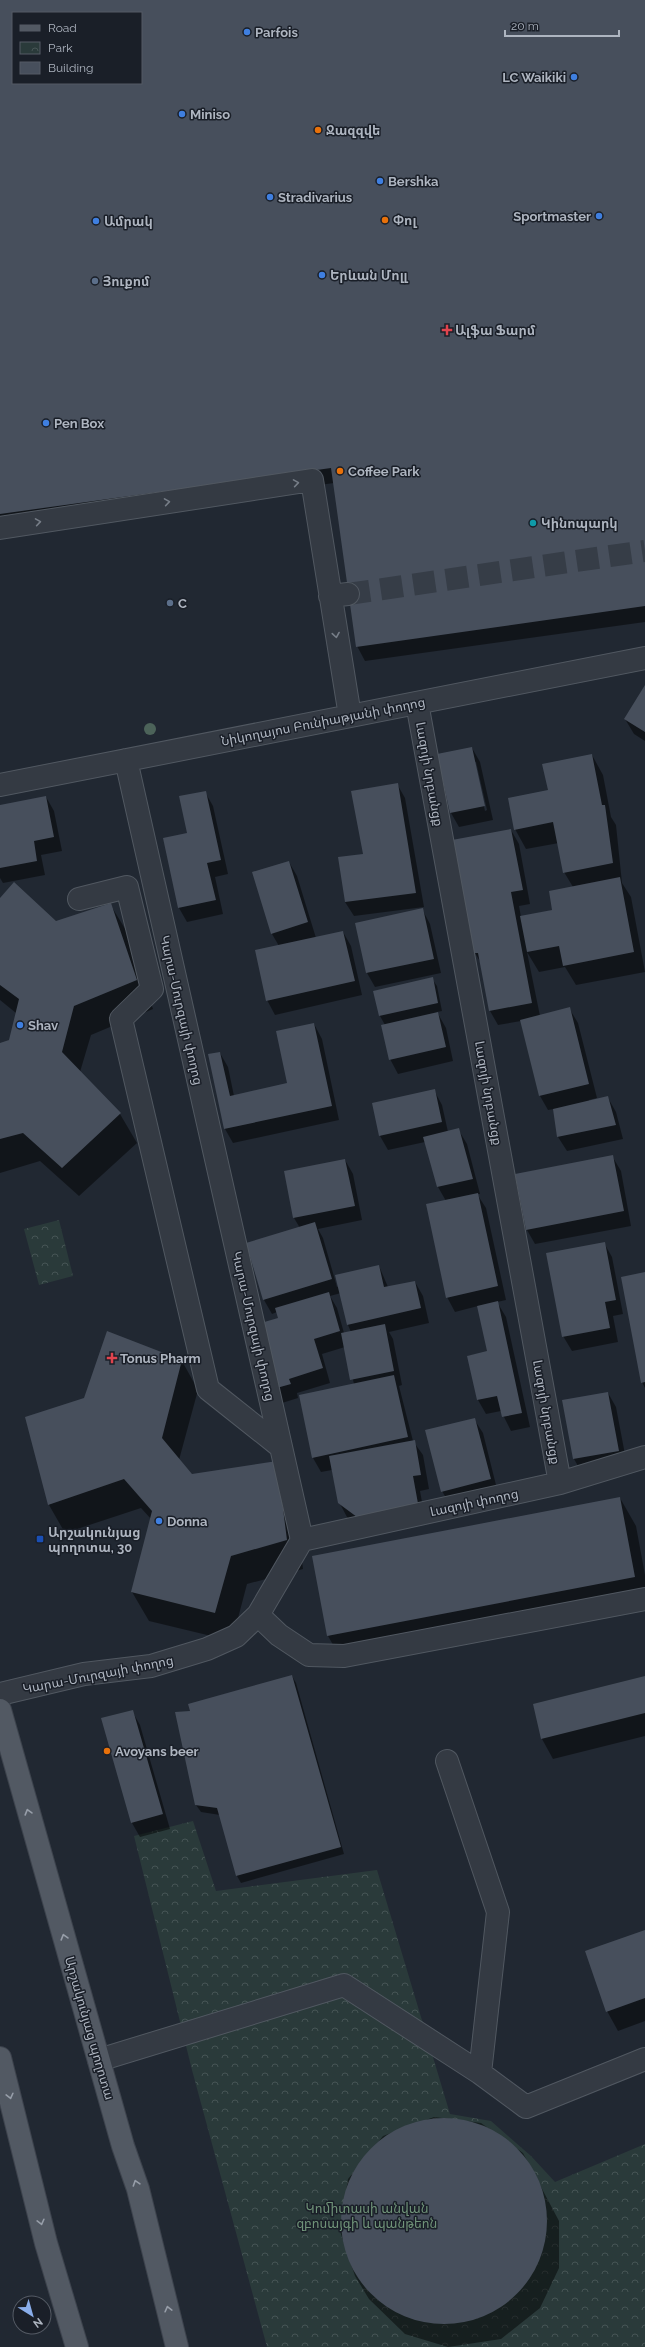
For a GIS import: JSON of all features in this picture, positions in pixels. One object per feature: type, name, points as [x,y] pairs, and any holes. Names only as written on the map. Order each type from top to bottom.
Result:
[{"type":"main road","name":"Արշակունյաց պողոտա","points":[[0,1710],[99,2060],[138,2189],[177,2347]]},
{"type":"main road","points":[[0,2058],[46,2243],[77,2347]]},
{"type":"street","points":[[0,528],[312,480],[339,595],[350,716]]},
{"type":"street","name":"Նիկողայոս Բունիաթյանի փողոց","points":[[0,785],[645,658]]},
{"type":"street","name":"Լազոյի նրբանցք","points":[[417,703],[560,1483]]},
{"type":"street","name":"Կարա-Մուրզայի փողոց","points":[[0,1694],[84,1674],[151,1666],[208,1649],[236,1636],[258,1615],[302,1540],[126,760]]},
{"type":"street","points":[[79,899],[127,886],[152,989],[121,1019],[208,1389],[281,1448]]},
{"type":"street","name":"Լազոյի փողոց","points":[[302,1540],[560,1483],[645,1457]]},
{"type":"street","points":[[258,1615],[279,1635],[309,1655],[344,1656],[645,1599]]},
{"type":"street","points":[[447,1761],[498,1912],[480,2073]]},
{"type":"street","points":[[99,2060],[344,1986],[480,2073],[526,2107],[645,2059]]},
{"type":"green space","points":[[59,1220],[73,1276],[39,1285],[24,1229]]},
{"type":"green space","name":"Կոմիտասի անվան զբոսայգի և պանթեոն","points":[[193,1821],[216,1891],[377,1870],[450,2114],[491,2121],[531,2156],[555,2182],[645,2144],[645,2347],[267,2347],[192,2070],[134,1836]]},
{"type":"building","name":"Երևան Մոլլ","points":[[0,0],[645,0],[645,606],[356,647],[331,468],[0,514]]},
{"type":"building","points":[[645,685],[645,732],[624,719]]},
{"type":"building","points":[[472,747],[485,806],[450,813],[437,754]]},
{"type":"building","points":[[592,754],[602,805],[605,805],[613,863],[563,873],[553,822],[514,830],[508,798],[548,790],[542,764]]},
{"type":"building","points":[[398,783],[416,893],[345,902],[338,857],[363,854],[351,791]]},
{"type":"building","points":[[206,791],[221,860],[207,863],[216,900],[178,908],[163,838],[187,833],[179,796]]},
{"type":"building","points":[[46,796],[54,837],[34,841],[37,861],[0,868],[0,805]]},
{"type":"building","points":[[511,829],[523,890],[511,892],[532,1003],[489,1011],[478,953],[474,953],[452,840]]},
{"type":"building","points":[[289,861],[308,922],[271,934],[252,872]]},
{"type":"building","points":[[620,877],[634,952],[563,966],[559,946],[527,952],[520,916],[552,910],[549,891]]},
{"type":"building","points":[[14,882],[56,921],[111,903],[137,980],[74,1006],[62,1052],[121,1113],[62,1168],[23,1133],[0,1139],[0,1043],[9,1040],[19,999],[0,985],[0,898]]},
{"type":"building","points":[[423,908],[434,959],[366,973],[355,923]]},
{"type":"building","points":[[343,931],[355,981],[266,1001],[255,950]]},
{"type":"building","points":[[433,977],[438,1003],[379,1016],[373,991]]},
{"type":"building","points":[[570,1007],[589,1084],[539,1096],[520,1020]]},
{"type":"building","points":[[438,1012],[446,1047],[389,1060],[381,1025]]},
{"type":"building","points":[[314,1023],[332,1106],[224,1129],[208,1054],[220,1052],[230,1096],[287,1083],[276,1031]]},
{"type":"building","points":[[435,1089],[442,1122],[379,1136],[372,1103]]},
{"type":"building","points":[[608,1096],[616,1125],[557,1137],[553,1109]]},
{"type":"building","points":[[459,1128],[473,1179],[437,1187],[423,1137]]},
{"type":"building","points":[[613,1155],[624,1211],[526,1230],[515,1174]]},
{"type":"building","points":[[345,1159],[355,1206],[293,1218],[284,1171]]},
{"type":"building","points":[[478,1193],[498,1286],[446,1298],[426,1204]]},
{"type":"building","points":[[315,1222],[332,1279],[263,1300],[246,1243]]},
{"type":"building","points":[[605,1242],[616,1300],[605,1302],[610,1328],[562,1337],[546,1253]]},
{"type":"building","points":[[379,1265],[384,1287],[415,1281],[421,1308],[347,1325],[335,1275]]},
{"type":"building","points":[[645,1272],[645,1382],[641,1383],[621,1277]]},
{"type":"building","points":[[329,1292],[340,1331],[314,1339],[323,1368],[289,1379],[291,1384],[273,1389],[254,1325],[278,1318],[275,1308]]},
{"type":"building","points":[[498,1301],[522,1413],[502,1417],[497,1396],[477,1400],[467,1356],[487,1351],[477,1306]]},
{"type":"building","points":[[385,1324],[394,1371],[350,1380],[341,1333]]},
{"type":"building","points":[[107,1331],[182,1360],[162,1438],[192,1474],[277,1461],[287,1540],[231,1556],[215,1613],[131,1592],[152,1511],[124,1479],[48,1505],[25,1417],[84,1398]]},
{"type":"building","points":[[394,1375],[408,1437],[312,1458],[299,1395]]},
{"type":"building","points":[[608,1392],[619,1451],[573,1459],[562,1400]]},
{"type":"building","points":[[475,1418],[491,1479],[441,1492],[425,1430]]},
{"type":"building","points":[[415,1440],[421,1475],[413,1476],[419,1509],[361,1520],[338,1503],[329,1456]]},
{"type":"building","points":[[620,1497],[635,1577],[327,1636],[312,1556]]},
{"type":"building","points":[[292,1675],[341,1847],[236,1876],[217,1808],[195,1805],[175,1712],[190,1711],[188,1704]]},
{"type":"building","points":[[645,1676],[645,1713],[541,1739],[533,1704]]},
{"type":"building","points":[[133,1710],[163,1814],[131,1823],[101,1718]]},
{"type":"building","points":[[645,1930],[645,1998],[606,2012],[585,1951]]},
{"type":"building","points":[[434,2118],[454,2118],[474,2122],[493,2130],[517,2148],[535,2172],[543,2191],[547,2211],[547,2231],[543,2251],[535,2270],[517,2294],[493,2312],[474,2320],[454,2324],[434,2324],[414,2320],[395,2312],[379,2301],[364,2286],[353,2270],[345,2251],[341,2231],[341,2211],[345,2191],[353,2172],[364,2156],[379,2141],[395,2130],[414,2122]]},
{"type":"tunnel","points":[[348,594],[645,551]]},
{"type":"place","name":"Parfois","points":[[247,32]]},
{"type":"place","name":"LC Waikiki","points":[[574,77]]},
{"type":"place","name":"Miniso","points":[[182,114]]},
{"type":"place","name":"Ջազզվե","points":[[318,130]]},
{"type":"place","name":"Bershka","points":[[380,181]]},
{"type":"place","name":"Stradivarius","points":[[270,197]]},
{"type":"place","name":"Sportmaster","points":[[599,216]]},
{"type":"place","name":"Փոլ","points":[[385,220]]},
{"type":"place","name":"Ամրակ","points":[[96,221]]},
{"type":"place","name":"Երևան Մոլլ","points":[[322,275]]},
{"type":"place","name":"Յուքոմ","points":[[95,281]]},
{"type":"place","name":"Ալֆա Ֆարմ","points":[[447,330]]},
{"type":"place","name":"Pen Box","points":[[46,423]]},
{"type":"place","name":"Coffee Park","points":[[340,471]]},
{"type":"place","name":"Կինոպարկ","points":[[533,523]]},
{"type":"place","name":"C","points":[[170,603]]},
{"type":"place","name":"Shav","points":[[20,1025]]},
{"type":"place","name":"Tonus Pharm","points":[[112,1358]]},
{"type":"place","name":"Donna","points":[[159,1521]]},
{"type":"place","name":"Արշակունյաց պողոտա, 30","points":[[40,1539]]},
{"type":"place","name":"Avoyans beer","points":[[107,1751]]}]
